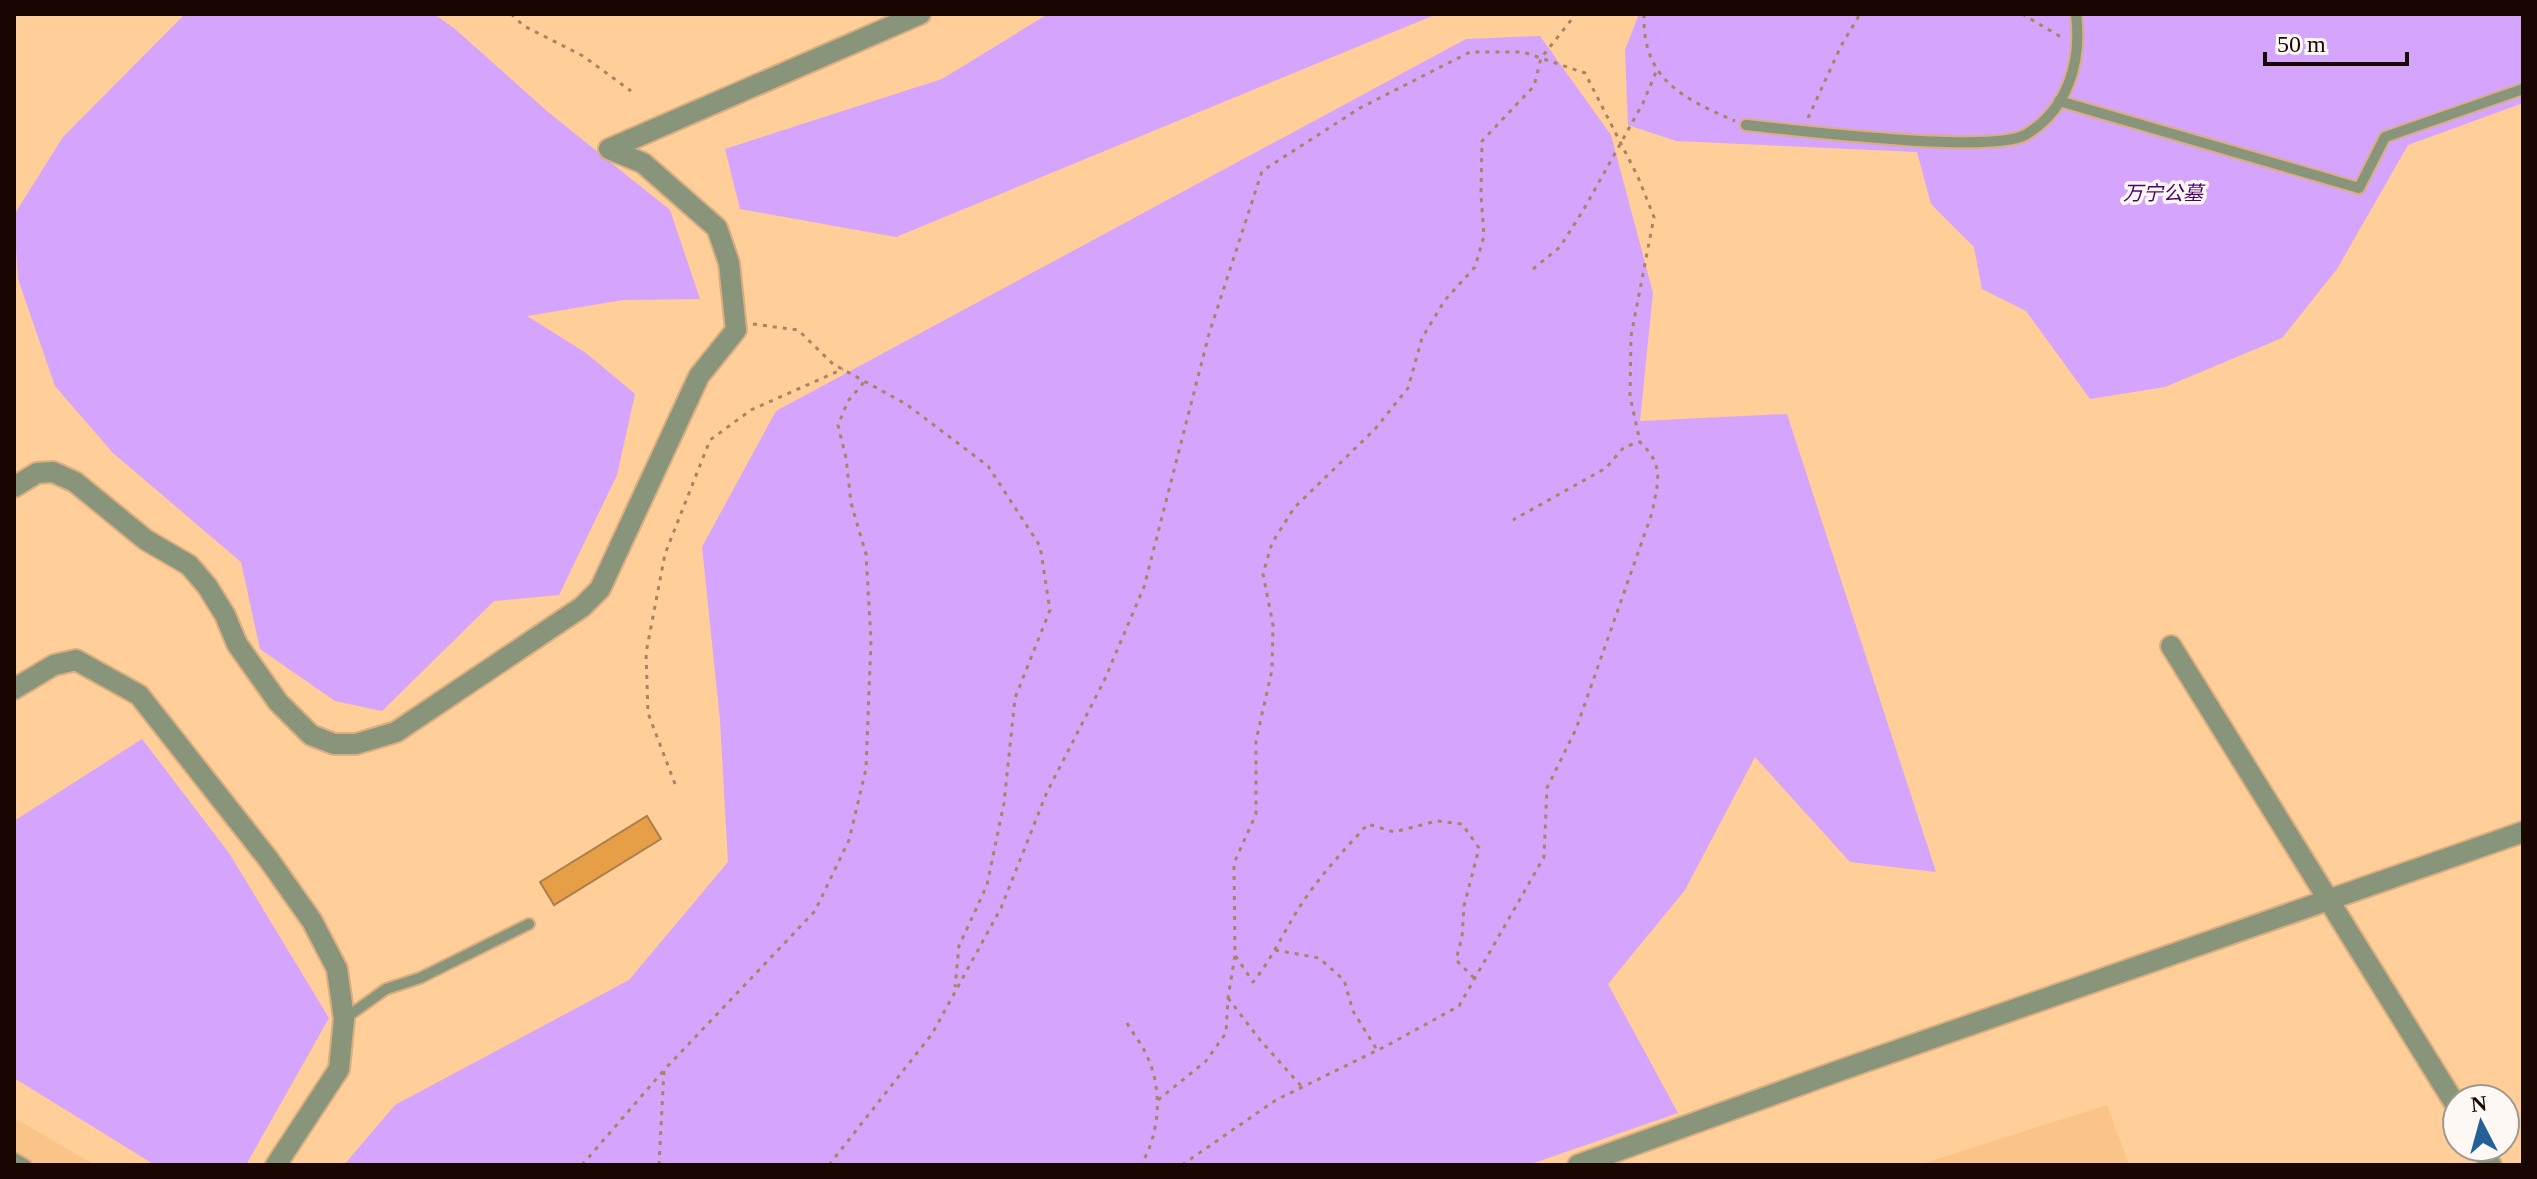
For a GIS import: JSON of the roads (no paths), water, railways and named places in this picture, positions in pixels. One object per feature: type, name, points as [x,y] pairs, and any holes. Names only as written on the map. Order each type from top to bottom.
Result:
[{"type":"street","points":[[14,487],[37,473],[53,472],[75,482],[146,540],[189,565],[207,586],[225,615],[237,644],[278,702],[311,735],[334,744],[356,744],[396,732],[570,616],[600,589],[699,376],[736,330],[729,263],[717,228],[643,163],[609,149],[920,14]]},
{"type":"street","points":[[2171,646],[2442,1083]]},
{"type":"street","points":[[14,689],[54,665],[76,660],[139,695],[269,860],[312,921],[337,969],[344,1019],[339,1069],[276,1165]]},
{"type":"street","points":[[1578,1165],[2523,832]]},
{"type":"lane","points":[[1746,125],[1980,142],[2023,136],[2053,112],[2072,80],[2080,38],[2076,14]]},
{"type":"lane","points":[[2059,101],[2359,188],[2385,137],[2523,89]]},
{"type":"lane","points":[[344,1019],[386,989],[420,978],[529,924]]},
{"type":"lane","points":[[14,1158],[26,1165]]},
{"type":"park label","name":"万宁公墓","points":[[2163,193]]}]
